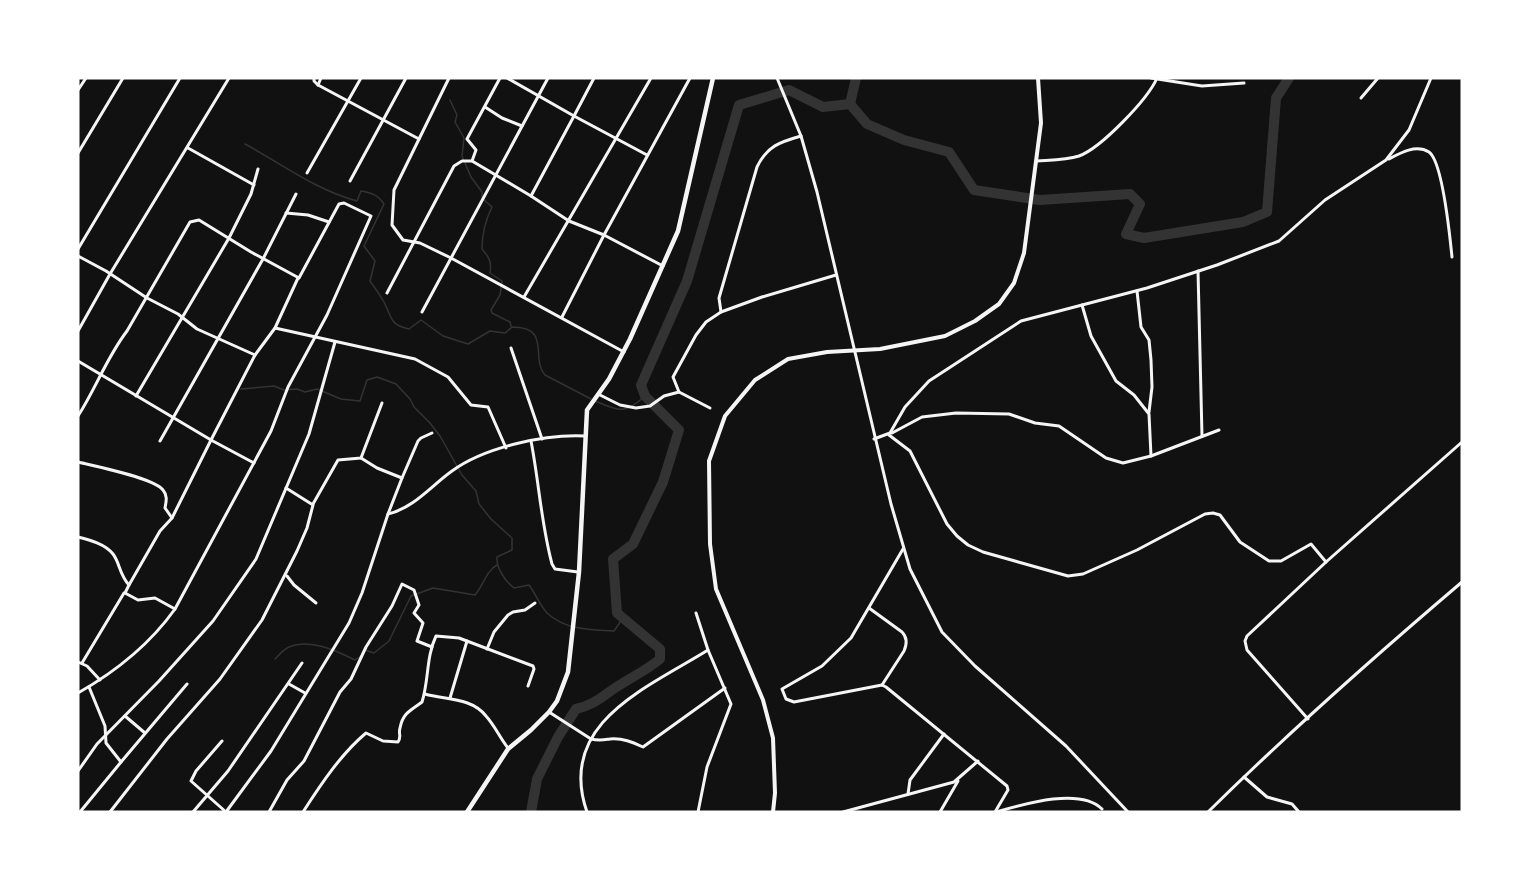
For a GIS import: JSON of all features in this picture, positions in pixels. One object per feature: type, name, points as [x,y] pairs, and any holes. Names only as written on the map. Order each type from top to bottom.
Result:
[{"type":"highway","points":[[467,812],[508,749],[531,730],[557,701],[568,672],[579,572],[586,418],[590,404],[609,379],[624,352],[663,266],[682,215],[713,78]]},
{"type":"main road","points":[[772,812],[775,793],[773,738],[763,700],[716,589],[710,544],[709,461],[725,416],[755,380],[788,359],[826,352],[880,350],[945,336],[975,321],[999,304],[1014,283],[1024,253],[1041,123],[1038,78]]},
{"type":"street","points":[[78,90],[86,78]]},
{"type":"street","points":[[78,153],[123,78]]},
{"type":"street","points":[[78,249],[180,78]]},
{"type":"street","points":[[78,331],[229,78]]},
{"type":"street","points":[[314,78],[318,85],[347,102],[419,139]]},
{"type":"street","points":[[318,85],[321,78]]},
{"type":"street","points":[[307,173],[361,78]]},
{"type":"street","points":[[350,182],[406,78]]},
{"type":"street","points":[[449,78],[394,190],[392,222],[401,238],[451,258],[624,352]]},
{"type":"street","points":[[472,161],[476,150],[467,139],[500,78]]},
{"type":"street","points":[[507,78],[647,155]]},
{"type":"street","points":[[422,312],[548,78]]},
{"type":"street","points":[[531,196],[594,78]]},
{"type":"street","points":[[524,297],[651,78]]},
{"type":"street","points":[[562,317],[690,78]]},
{"type":"street","points":[[777,78],[801,136],[874,439],[903,549],[917,585],[946,637],[975,666],[1066,746],[1128,812]]},
{"type":"street","points":[[1151,78],[1202,86],[1244,82]]},
{"type":"street","points":[[1361,98],[1378,78]]},
{"type":"street","points":[[1386,160],[1409,130],[1431,78]]},
{"type":"street","points":[[1037,161],[1071,158],[1084,153],[1116,128],[1149,94],[1157,79]]},
{"type":"street","points":[[485,107],[502,118],[522,126]]},
{"type":"street","points":[[721,312],[719,298],[761,158],[773,145],[801,136]]},
{"type":"street","points":[[188,148],[254,185]]},
{"type":"street","points":[[890,434],[914,396],[948,368],[1021,321],[1137,291],[1272,245],[1325,200],[1402,152],[1418,149],[1433,157],[1442,189],[1452,257]]},
{"type":"street","points":[[387,293],[454,166],[464,160],[472,161],[569,220],[604,235],[663,266]]},
{"type":"street","points":[[136,396],[229,238],[248,201],[258,169]]},
{"type":"street","points":[[160,441],[263,259],[296,194]]},
{"type":"street","points":[[78,693],[100,680],[150,638],[175,609],[271,431],[288,387],[316,338],[371,217],[341,203],[329,222],[275,328],[255,355],[172,518],[160,531],[125,593],[80,663],[100,680]]},
{"type":"street","points":[[286,213],[308,215],[329,222]]},
{"type":"street","points":[[78,416],[115,346],[147,298],[190,222],[199,220],[299,278]]},
{"type":"street","points":[[78,256],[181,316],[197,329],[255,355]]},
{"type":"street","points":[[1198,271],[1202,436]]},
{"type":"street","points":[[710,408],[679,392],[675,382],[675,372],[706,322],[721,312],[755,299],[836,275]]},
{"type":"street","points":[[1137,291],[1142,327],[1149,340],[1151,360],[1150,456]]},
{"type":"street","points":[[1082,305],[1091,336],[1116,381],[1134,395],[1149,414]]},
{"type":"street","points":[[275,328],[401,355],[425,363],[453,382],[472,406],[488,407],[506,448]]},
{"type":"street","points":[[78,771],[105,736],[213,621],[260,553],[309,434],[335,342]]},
{"type":"street","points":[[511,348],[542,439]]},
{"type":"street","points":[[78,361],[254,464]]},
{"type":"street","points":[[597,395],[628,407],[650,406],[660,398],[679,392]]},
{"type":"street","points":[[361,458],[382,403]]},
{"type":"street","points":[[874,439],[890,434],[922,417],[956,413],[1009,414],[1035,423],[1059,426],[1106,458],[1120,463],[1131,463],[1219,430]]},
{"type":"street","points":[[222,741],[192,777],[194,784],[226,812],[271,751],[332,653],[362,593],[388,513],[418,441],[432,433]]},
{"type":"street","points":[[890,434],[910,452],[920,468],[935,503],[957,536],[968,545],[983,552],[1073,576],[1137,550],[1205,514],[1213,513],[1223,518],[1240,542],[1269,561],[1281,561],[1311,544],[1326,562]]},
{"type":"street","points":[[388,513],[401,510],[426,494],[454,469],[476,458],[531,441],[561,436],[585,436]]},
{"type":"street","points":[[531,441],[537,469],[537,490],[542,522],[552,564],[554,568],[579,572]]},
{"type":"street","points":[[1308,719],[1247,650],[1245,641],[1247,636],[1326,562],[1462,442]]},
{"type":"street","points":[[110,812],[167,739],[246,646],[286,575],[307,528],[313,505],[338,460],[361,458],[377,468],[402,478]]},
{"type":"street","points":[[78,462],[135,477],[162,489],[167,496],[165,508],[172,518]]},
{"type":"street","points":[[286,488],[313,505]]},
{"type":"street","points":[[78,537],[95,542],[112,554],[121,577],[129,585]]},
{"type":"street","points":[[869,608],[902,632],[906,644],[882,685],[794,702],[786,699],[782,689],[826,662],[855,633],[869,608],[903,549]]},
{"type":"street","points":[[286,575],[294,585],[316,603]]},
{"type":"street","points":[[1208,812],[1397,637],[1462,582]]},
{"type":"street","points":[[269,812],[287,780],[304,761],[340,692],[351,679],[365,649],[392,606],[402,584],[415,591],[419,605],[414,613],[423,623],[417,641],[432,647]]},
{"type":"street","points":[[125,593],[138,600],[155,598],[175,609]]},
{"type":"street","points":[[487,649],[494,632],[508,615],[525,610],[535,603]]},
{"type":"street","points":[[696,614],[708,650],[731,704],[707,766],[698,812]]},
{"type":"street","points":[[303,812],[343,757],[366,733],[383,741],[398,742],[401,737],[399,729],[407,712],[421,704],[435,637],[439,635],[467,641],[533,666],[528,686]]},
{"type":"street","points":[[450,698],[467,641]]},
{"type":"street","points":[[587,812],[580,783],[580,771],[582,759],[591,739],[611,713],[624,702],[708,650]]},
{"type":"street","points":[[194,812],[228,771],[302,663]]},
{"type":"street","points":[[80,812],[187,684]]},
{"type":"street","points":[[289,684],[305,693]]},
{"type":"street","points":[[882,685],[978,761],[1008,788],[995,812]]},
{"type":"street","points":[[89,687],[105,726],[106,743],[122,762]]},
{"type":"street","points":[[549,712],[591,739],[626,740],[644,747],[725,688]]},
{"type":"street","points":[[424,694],[450,698],[472,705],[485,714],[508,749]]},
{"type":"street","points":[[125,716],[145,733]]},
{"type":"street","points":[[908,794],[910,780],[944,734]]},
{"type":"street","points":[[940,812],[959,779],[978,761]]},
{"type":"street","points":[[1244,777],[1267,797],[1292,804],[1299,812]]},
{"type":"street","points":[[843,812],[959,779]]},
{"type":"street","points":[[995,812],[1044,800],[1082,798],[1096,803],[1102,809]]},
{"type":"waterway","points":[[850,104],[856,78]]},
{"type":"waterway","points":[[531,812],[537,779],[558,737],[576,709],[596,701],[660,659],[660,649],[617,613],[613,559],[633,544],[663,482],[679,430],[645,396],[641,385],[687,281],[739,105],[789,90],[823,107],[850,104],[867,124],[904,140],[949,152],[974,190],[1040,200],[1130,194],[1140,204],[1126,234],[1144,238],[1243,222],[1267,212],[1276,98],[1289,78]]},
{"type":"waterway","points":[[450,100],[457,115],[455,122],[464,138],[462,156],[471,177],[482,192],[482,198],[492,207],[484,227],[482,249],[489,260],[490,273],[502,281],[500,295],[491,310],[492,313],[510,322],[511,326]]},
{"type":"waterway","points":[[245,144],[327,190],[357,201],[361,191],[374,195],[382,201],[384,204],[364,246],[375,261],[370,281],[395,323],[409,329],[421,320],[443,336],[468,344],[490,331],[505,333],[512,327],[524,328],[532,332],[536,338],[539,360],[545,375],[591,399]]},
{"type":"waterway","points":[[241,389],[274,386],[284,390],[297,389],[305,392],[317,389],[341,399],[360,401],[367,380],[377,377],[396,384],[440,436],[462,475],[476,491],[479,504],[491,519],[512,538],[512,550],[497,557],[504,578],[514,588],[529,585],[547,613],[570,626],[614,631],[623,618]]},
{"type":"waterway","points":[[595,401],[616,409],[627,409],[645,396]]},
{"type":"waterway","points":[[365,650],[374,653],[389,641],[411,596],[433,588],[475,595],[490,571],[497,565]]},
{"type":"waterway","points":[[275,659],[289,647],[306,644],[323,647],[355,660],[361,656]]}]
